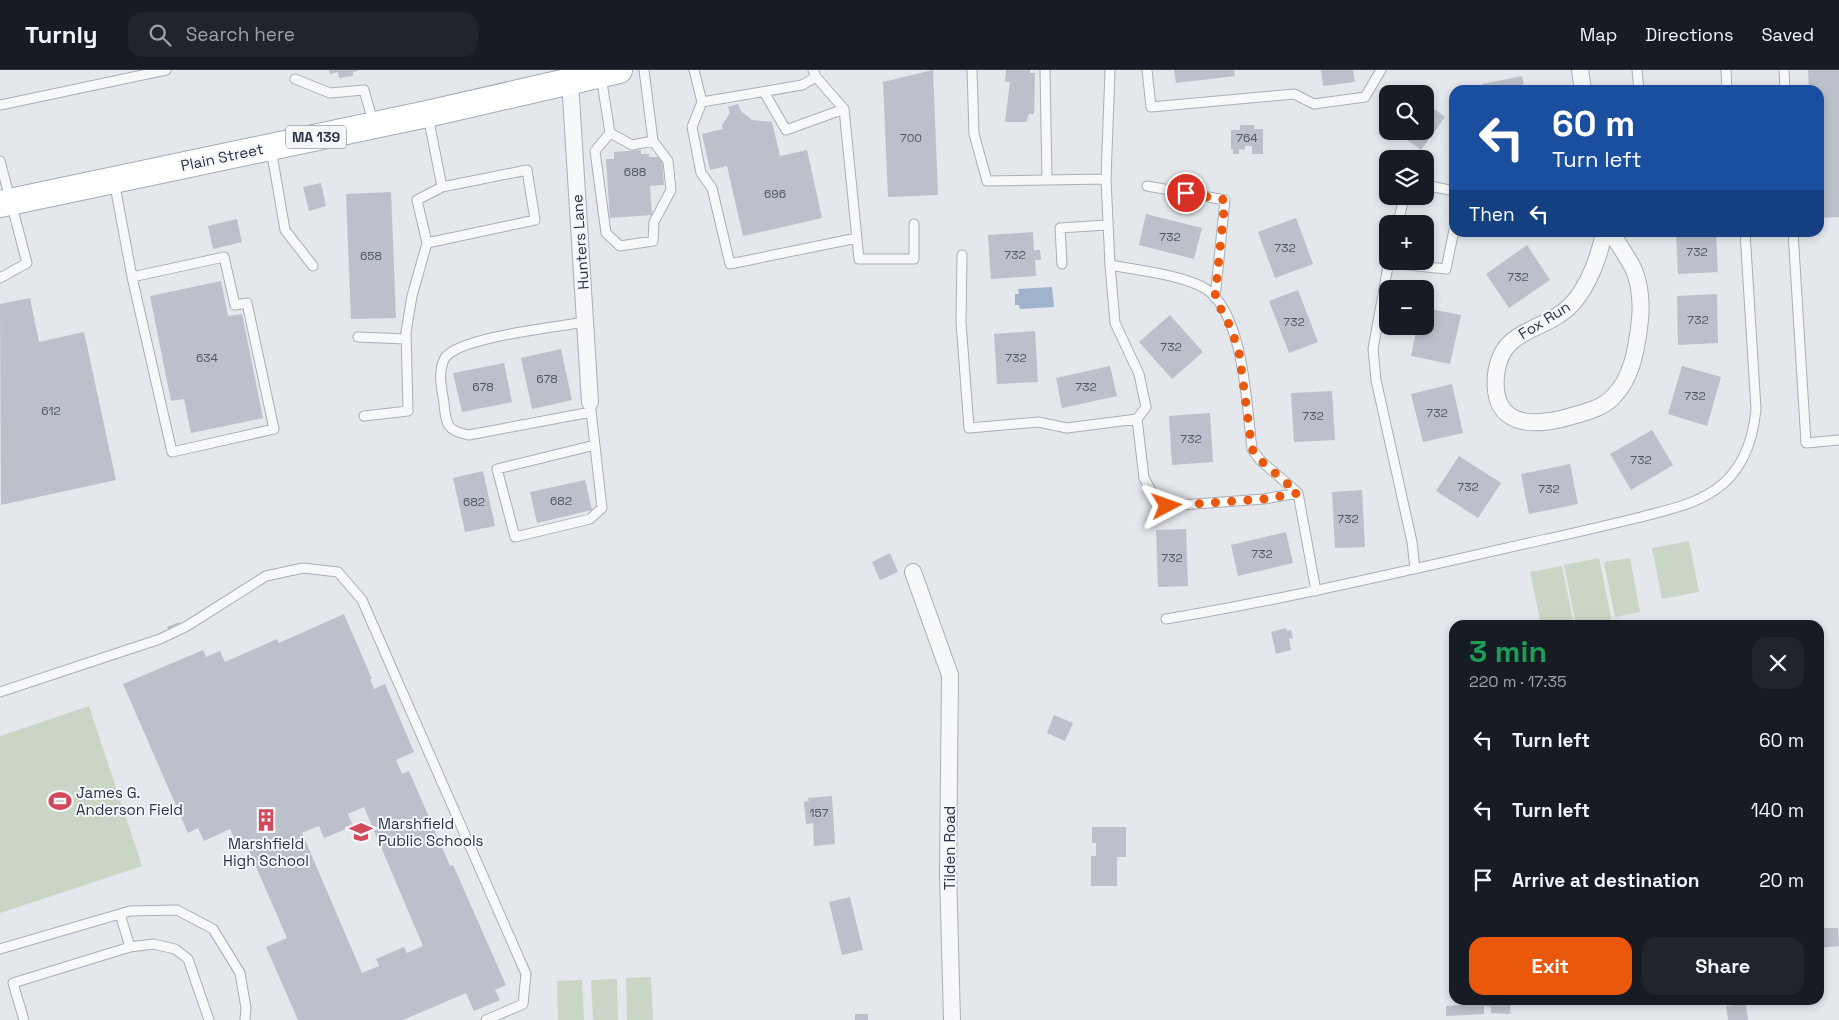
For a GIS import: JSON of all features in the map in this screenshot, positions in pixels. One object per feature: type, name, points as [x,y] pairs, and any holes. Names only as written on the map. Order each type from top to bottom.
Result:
[{"type":"main road","name":"Plain Street","points":[[6,203],[427,114],[610,72]]},
{"type":"street","points":[[1580,70],[1582,85]]},
{"type":"street","name":"Hunters Lane","points":[[570,81],[591,407]]},
{"type":"street","name":"Fox Run","points":[[1602,237],[1586,284],[1572,305],[1512,340],[1501,354],[1496,376],[1497,396],[1501,405],[1516,419],[1526,423],[1538,424],[1582,413],[1599,407],[1612,398],[1624,383],[1638,343],[1640,319],[1639,293],[1633,269],[1614,237]]},
{"type":"street","name":"Tilden Road","points":[[913,572],[950,675],[948,864],[952,1020]]},
{"type":"lane","points":[[0,105],[166,70]]},
{"type":"lane","points":[[610,72],[610,133],[595,151],[606,234],[620,246],[653,241],[654,222],[671,190],[668,161],[653,141],[644,70]]},
{"type":"lane","points":[[694,70],[702,102],[692,127],[701,173],[712,188],[730,264],[857,238]]},
{"type":"lane","points":[[972,70],[974,134],[987,181],[1106,179]]},
{"type":"lane","points":[[1045,70],[1048,180]]},
{"type":"lane","points":[[1110,70],[1106,225],[1114,324],[1139,374],[1144,392],[1146,407],[1137,419],[1144,478],[1154,496],[1167,506],[1264,499],[1298,493]]},
{"type":"lane","points":[[1147,70],[1151,107],[1294,94],[1314,104],[1365,97],[1381,70]]},
{"type":"lane","points":[[1637,70],[1638,85]]},
{"type":"lane","points":[[1726,70],[1727,85]]},
{"type":"lane","points":[[1784,70],[1785,85]]},
{"type":"lane","points":[[702,102],[802,85],[815,73],[844,109],[859,259],[914,259],[914,224]]},
{"type":"lane","points":[[295,79],[330,93],[364,90],[373,125]]},
{"type":"lane","points":[[764,92],[786,130],[844,109]]},
{"type":"lane","points":[[427,114],[442,187]]},
{"type":"lane","points":[[610,133],[632,145],[653,141]]},
{"type":"lane","points":[[271,146],[285,230],[313,266]]},
{"type":"lane","points":[[0,161],[6,203],[27,264],[0,278]]},
{"type":"lane","points":[[364,416],[408,411],[406,339],[412,296],[428,243],[417,200],[442,187],[527,170],[535,220],[428,243]]},
{"type":"lane","points":[[114,180],[132,277],[172,452],[274,429],[247,303],[234,305],[224,257],[132,277]]},
{"type":"lane","points":[[1147,186],[1225,200],[1215,298]]},
{"type":"lane","points":[[1434,187],[1449,189]]},
{"type":"lane","points":[[1062,264],[1060,228],[1106,225]]},
{"type":"lane","points":[[1434,268],[1446,269],[1453,237]]},
{"type":"lane","points":[[1166,620],[1316,591],[1683,506],[1716,490],[1727,480],[1744,458],[1750,445],[1756,409],[1746,237]]},
{"type":"lane","points":[[1793,237],[1806,443],[1839,440]]},
{"type":"lane","points":[[962,254],[962,322],[970,428],[1038,422],[1067,428],[1137,419]]},
{"type":"lane","points":[[1110,265],[1194,282],[1208,290],[1215,298],[1231,328],[1239,352],[1252,449],[1260,460],[1298,493],[1316,591]]},
{"type":"lane","points":[[1388,270],[1373,349],[1376,380],[1412,542],[1415,569]]},
{"type":"lane","points":[[585,322],[484,339],[458,347],[445,357],[440,371],[445,420],[449,428],[456,432],[469,434],[591,407],[602,508],[590,519],[514,536],[497,469],[595,445]]},
{"type":"lane","points":[[358,337],[406,339]]},
{"type":"lane","points":[[0,692],[160,639],[187,626],[266,576],[303,568],[338,572],[362,600],[526,974],[523,1004],[486,1020]]},
{"type":"lane","points":[[0,949],[130,910],[177,910],[213,929],[240,973],[246,1008],[245,1020]]},
{"type":"lane","points":[[120,914],[130,947]]},
{"type":"lane","points":[[24,1020],[13,983],[130,947],[153,944],[175,949],[188,959],[209,1020]]},
{"type":"green space","points":[[1689,541],[1699,592],[1662,599],[1652,548]]},
{"type":"green space","points":[[1599,558],[1611,620],[1575,620],[1564,565]]},
{"type":"green space","points":[[1630,558],[1640,612],[1615,617],[1604,562]]},
{"type":"green space","points":[[1562,566],[1573,620],[1540,620],[1530,572]]},
{"type":"green space","name":"James G. Anderson Field","points":[[89,706],[142,866],[0,913],[0,736]]},
{"type":"green space","points":[[651,977],[653,1020],[627,1020],[626,978]]},
{"type":"green space","points":[[617,979],[618,1020],[593,1020],[591,980]]},
{"type":"green space","points":[[582,980],[584,1020],[558,1020],[557,981]]},
{"type":"water","points":[[1052,287],[1054,307],[1020,309],[1019,305],[1015,305],[1015,294],[1019,294],[1018,289]]},
{"type":"building","points":[[329,70],[358,71],[353,72],[353,76],[339,78],[338,72],[330,74]]},
{"type":"building","points":[[933,70],[938,195],[888,197],[883,82]]},
{"type":"building","points":[[1006,70],[1030,70],[1030,73],[1035,73],[1034,114],[1029,114],[1026,122],[1005,122],[1010,82],[1005,82]]},
{"type":"building","points":[[1174,70],[1234,70],[1235,76],[1176,83]]},
{"type":"building","points":[[1321,70],[1353,70],[1355,82],[1323,86]]},
{"type":"building","points":[[1808,70],[1839,70],[1839,217],[1824,218],[1824,85],[1809,85]]},
{"type":"building","points":[[1522,76],[1524,85],[1482,85]]},
{"type":"building","points":[[738,104],[741,111],[752,120],[772,122],[780,156],[807,150],[822,218],[743,236],[727,166],[710,170],[702,134],[723,129],[722,125],[730,113],[728,107]]},
{"type":"building","points":[[1434,109],[1445,117],[1434,132]]},
{"type":"building","points":[[1240,125],[1254,125],[1254,129],[1263,129],[1263,154],[1252,154],[1252,146],[1245,146],[1245,150],[1239,149],[1239,154],[1233,154],[1233,149],[1231,149],[1231,130],[1240,130]]},
{"type":"building","points":[[1407,140],[1428,140],[1421,150]]},
{"type":"building","points":[[641,150],[641,154],[649,154],[649,157],[662,157],[664,185],[650,186],[652,215],[610,218],[606,159],[614,159],[614,152]]},
{"type":"building","points":[[321,183],[326,206],[309,211],[303,187]]},
{"type":"building","points":[[391,192],[396,318],[351,319],[346,194]]},
{"type":"building","points":[[1146,214],[1202,228],[1194,259],[1139,245]]},
{"type":"building","points":[[1296,218],[1313,264],[1275,278],[1258,232]]},
{"type":"building","points":[[237,219],[242,242],[213,249],[208,226]]},
{"type":"building","points":[[1033,232],[1034,250],[1040,250],[1041,260],[1035,260],[1036,276],[991,279],[988,235]]},
{"type":"building","points":[[1676,237],[1716,237],[1718,272],[1678,274]]},
{"type":"building","points":[[1527,245],[1550,280],[1509,308],[1486,274]]},
{"type":"building","points":[[221,281],[228,316],[242,314],[263,418],[191,433],[184,399],[171,401],[150,296]]},
{"type":"building","points":[[1298,290],[1318,342],[1289,353],[1269,301]]},
{"type":"building","points":[[1717,294],[1718,343],[1678,345],[1677,296]]},
{"type":"building","points":[[30,298],[39,342],[84,332],[116,480],[1,505],[0,304]]},
{"type":"building","points":[[1434,310],[1461,315],[1450,364],[1411,356],[1415,335],[1434,335]]},
{"type":"building","points":[[1170,315],[1203,352],[1172,379],[1139,342]]},
{"type":"building","points":[[1035,331],[1038,382],[997,384],[994,334]]},
{"type":"building","points":[[561,349],[572,400],[532,409],[521,358]]},
{"type":"building","points":[[504,363],[512,402],[462,412],[453,373]]},
{"type":"building","points":[[1110,366],[1117,396],[1062,408],[1056,378]]},
{"type":"building","points":[[1682,366],[1721,377],[1707,426],[1668,414]]},
{"type":"building","points":[[1452,384],[1463,433],[1423,442],[1411,394]]},
{"type":"building","points":[[1332,391],[1335,440],[1294,442],[1291,393]]},
{"type":"building","points":[[1210,413],[1213,462],[1172,465],[1169,416]]},
{"type":"building","points":[[1652,430],[1673,465],[1631,490],[1610,454]]},
{"type":"building","points":[[1459,456],[1501,483],[1478,518],[1436,491]]},
{"type":"building","points":[[1570,464],[1578,504],[1529,514],[1521,474]]},
{"type":"building","points":[[483,471],[495,526],[465,532],[453,478]]},
{"type":"building","points":[[585,480],[592,510],[537,523],[530,492]]},
{"type":"building","points":[[1362,490],[1365,547],[1335,548],[1332,492]]},
{"type":"building","points":[[1186,529],[1188,586],[1158,587],[1156,530]]},
{"type":"building","points":[[1286,532],[1293,563],[1238,576],[1231,545]]},
{"type":"building","points":[[890,553],[898,572],[880,580],[872,562]]},
{"type":"building","name":"Marshfield High School","points":[[344,614],[372,679],[370,679],[374,689],[385,684],[414,752],[396,760],[402,774],[409,771],[450,866],[453,865],[506,985],[495,990],[500,1000],[474,1011],[466,993],[403,1020],[298,1020],[266,947],[287,938],[246,844],[238,847],[230,829],[204,841],[198,828],[188,833],[123,684],[203,650],[206,657],[220,651],[225,662],[277,639],[279,643]],"holes":[[[364,807],[423,946],[407,953],[404,947],[376,959],[379,966],[362,973],[302,833],[319,826],[324,838],[353,826],[348,814]]]},
{"type":"building","points":[[179,622],[182,628],[169,632],[167,627]]},
{"type":"building","points":[[1286,628],[1287,631],[1291,630],[1293,638],[1289,639],[1291,650],[1276,654],[1271,632]]},
{"type":"building","points":[[1054,715],[1073,723],[1065,741],[1047,733]]},
{"type":"building","points":[[832,796],[835,844],[814,846],[813,823],[806,824],[804,802],[809,801],[808,798]]},
{"type":"building","points":[[1092,827],[1126,827],[1126,857],[1117,857],[1117,886],[1091,886],[1091,856],[1096,856],[1096,843],[1092,843]]},
{"type":"building","points":[[850,897],[863,950],[842,955],[829,902]]},
{"type":"building","points":[[1824,928],[1838,928],[1839,946],[1824,948]]},
{"type":"building","points":[[1511,1005],[1510,1014],[1491,1013],[1491,1007],[1484,1006],[1484,1014],[1446,1016],[1446,1006]]},
{"type":"building","points":[[1746,1005],[1748,1020],[1728,1020],[1726,1006]]},
{"type":"building","points":[[855,1014],[868,1014],[868,1020],[855,1020]]},
{"type":"place","name":"James G. Anderson Field","points":[[60,801]]},
{"type":"place","name":"Marshfield High School","points":[[266,820]]},
{"type":"place","name":"Marshfield Public Schools","points":[[361,832]]},
{"type":"route","points":[[1167,506],[1264,499],[1298,493],[1260,460],[1252,449],[1239,352],[1226,316],[1215,298],[1225,200],[1186,193]]}]
